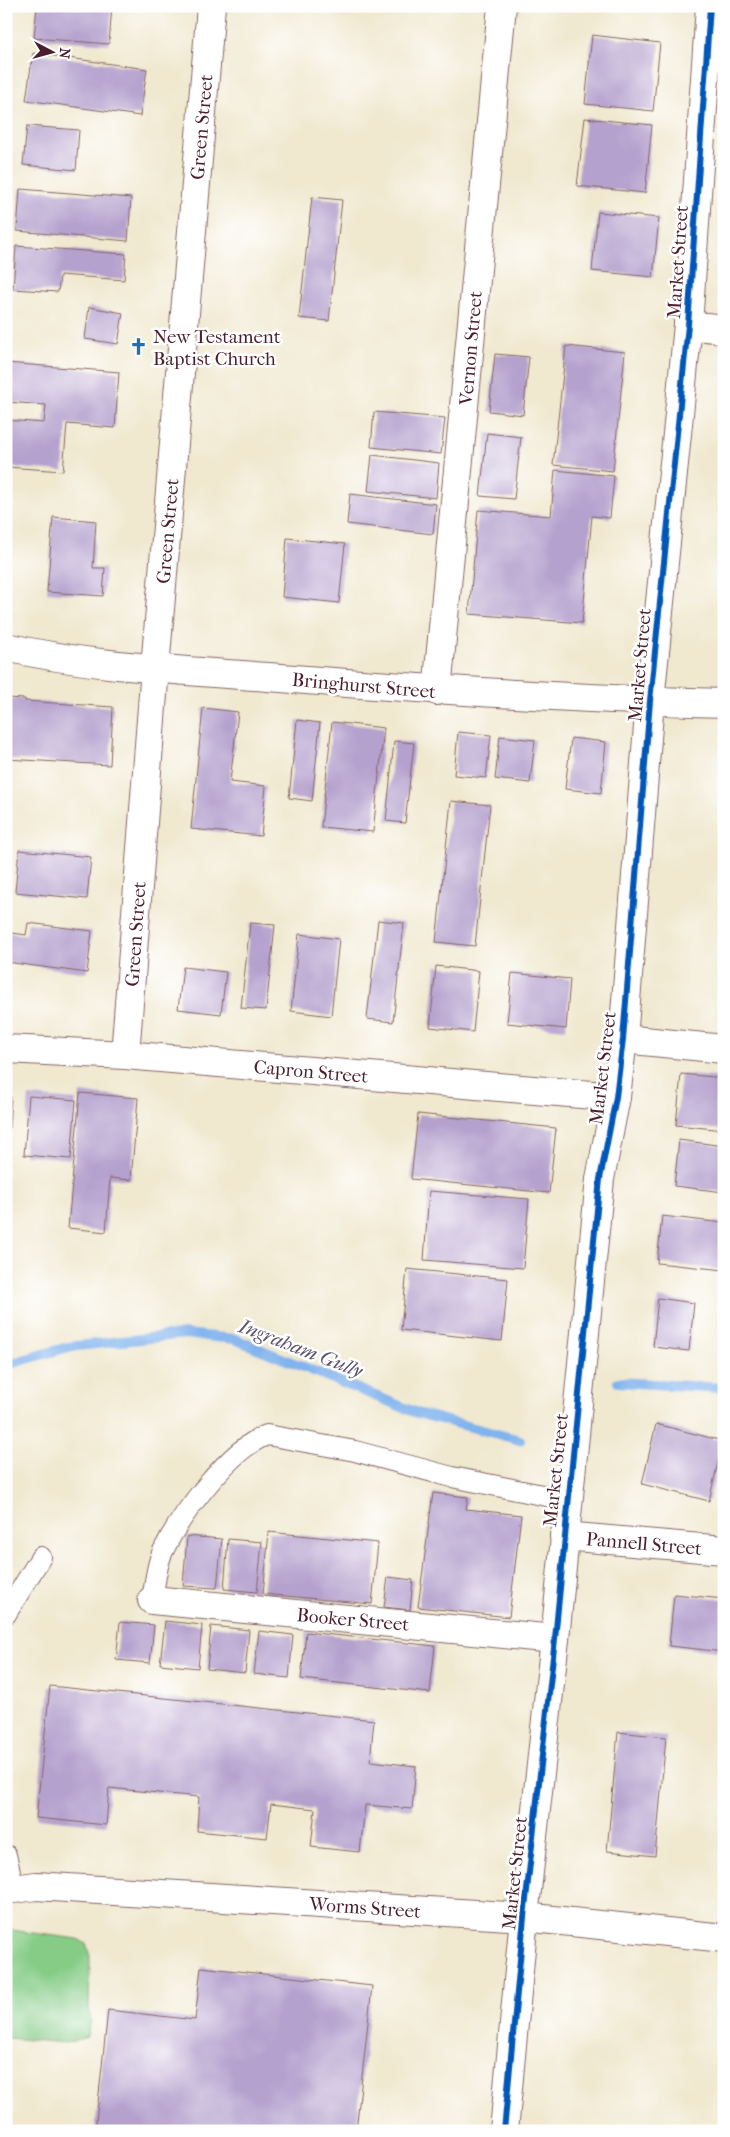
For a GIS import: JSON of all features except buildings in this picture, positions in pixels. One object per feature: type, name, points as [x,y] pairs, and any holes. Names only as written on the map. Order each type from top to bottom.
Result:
[{"type":"street","name":"Green Street","points":[[126,1055],[211,6]]},
{"type":"street","name":"Vernon Street","points":[[437,691],[502,6]]},
{"type":"street","name":"Market Street","points":[[504,2131],[524,1917],[555,1639],[600,1180],[616,1097],[623,1039],[650,701],[688,326],[710,6]]},
{"type":"street","points":[[688,326],[724,328]]},
{"type":"street","name":"Bringhurst Street","points":[[6,647],[39,655],[156,668],[437,691],[650,701],[724,702]]},
{"type":"street","points":[[623,1039],[724,1049]]},
{"type":"street","name":"Capron Street","points":[[6,1048],[126,1055],[616,1097]]},
{"type":"street","name":"Pannell Street","points":[[564,1536],[724,1550]]},
{"type":"street","name":"Booker Street","points":[[152,1600],[555,1639]]},
{"type":"street","name":"Worms Street","points":[[10,1889],[36,1886],[524,1917],[724,1938]]},
{"type":"lane","points":[[152,1600],[162,1553],[188,1510],[235,1455],[255,1440],[267,1435],[354,1452],[452,1478],[568,1500]]},
{"type":"lane","points":[[6,1614],[41,1557]]},
{"type":"lane","points":[[6,1855],[10,1889]]},
{"type":"green space","points":[[11,1930],[78,1939],[86,1944],[90,1956],[89,2012],[91,2020],[87,2037],[66,2043],[6,2038],[6,1977]]},
{"type":"waterway","name":"Ingraham Gully","points":[[6,1365],[68,1347],[185,1334],[235,1339],[417,1413],[520,1440]]},
{"type":"waterway","name":"Ingraham Gully","points":[[618,1382],[724,1388]]},
{"type":"cycle path","points":[[504,2131],[524,1917],[555,1639],[600,1179],[616,1097],[623,1039],[650,701],[688,325],[710,6]]},
{"type":"place","name":"New Testament Baptist Church","points":[[139,347]]}]
